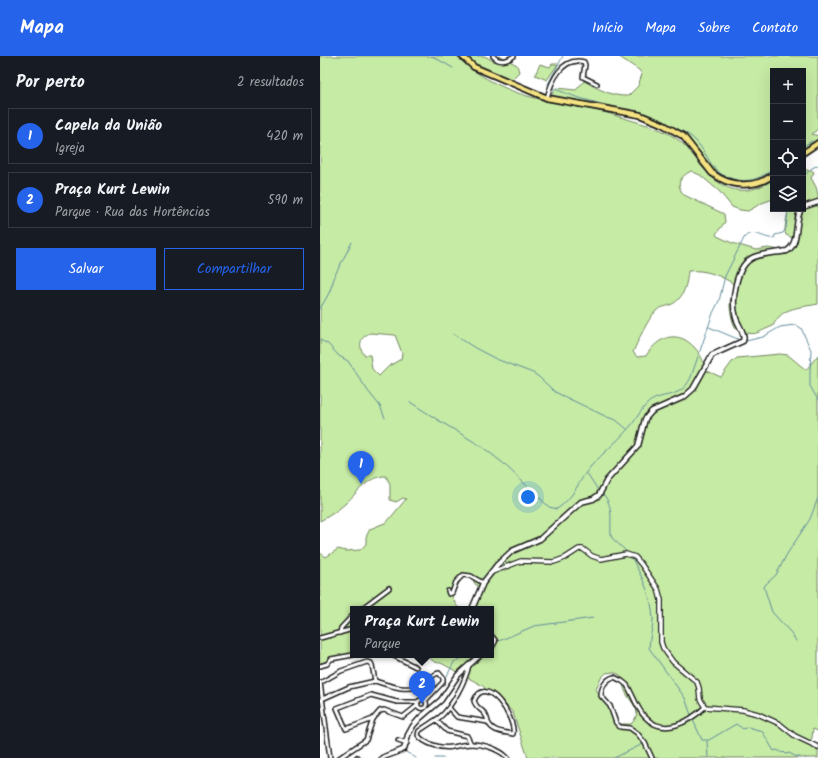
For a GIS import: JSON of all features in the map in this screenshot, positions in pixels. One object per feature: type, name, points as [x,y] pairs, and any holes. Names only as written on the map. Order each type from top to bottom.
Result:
[{"type":"highway","points":[[462,56],[474,67],[547,98],[640,115],[662,124],[684,136],[712,173],[718,178],[731,183],[747,185],[761,182],[771,176]]},
{"type":"highway","points":[[806,151],[818,143]]},
{"type":"main road","points":[[806,206],[818,202]]},
{"type":"main road","points":[[473,606],[483,583],[512,551],[540,539],[581,502],[593,499],[599,495],[607,480],[638,446],[646,420],[652,411],[684,397],[693,389],[712,355],[743,341],[744,337],[736,319],[733,303],[735,286],[740,274],[746,264],[755,257],[787,251],[790,249],[794,240],[799,212]]},
{"type":"main road","points":[[382,758],[403,750],[413,726],[441,700],[458,675],[477,658]]},
{"type":"street","points":[[493,56],[494,58],[502,61],[514,56]]},
{"type":"street","points":[[547,98],[551,83],[558,70],[569,60],[580,58],[585,63],[583,77],[597,84]]},
{"type":"street","points":[[492,572],[521,561],[554,562],[565,558],[579,549],[583,549],[592,556],[601,559],[626,554],[635,557],[658,589],[660,595],[661,642],[663,648],[673,662],[697,682],[700,699],[705,707]]},
{"type":"street","points":[[448,591],[449,594],[452,593],[456,582],[463,575],[471,576],[483,583]]},
{"type":"street","points":[[365,606],[389,588]]},
{"type":"street","points":[[340,633],[341,628],[350,618]]},
{"type":"street","points":[[320,638],[350,630]]},
{"type":"street","points":[[320,666],[327,664],[331,659],[350,656]]},
{"type":"street","points":[[398,658],[416,667]]},
{"type":"street","points":[[330,758],[321,700],[320,683],[341,671],[367,662],[371,663],[372,665],[375,681]]},
{"type":"street","points":[[470,664],[449,708],[436,720],[419,731],[418,734],[420,738],[431,744],[447,748],[471,744],[497,750],[508,758]]},
{"type":"street","points":[[321,700],[349,687],[375,681],[395,688],[408,688],[424,684],[433,675],[439,673],[443,678],[443,682],[426,700],[422,699],[403,717],[382,710],[378,712],[373,719],[366,740],[339,758]]},
{"type":"street","points":[[652,758],[645,743],[637,732],[630,728],[620,727],[616,723],[610,706],[602,696],[603,688],[608,680],[614,677],[622,681],[626,685],[645,717],[657,726],[665,727],[683,723],[705,707],[743,710],[758,714],[780,724],[795,736],[818,747]]},
{"type":"street","points":[[484,691],[495,696],[512,721],[513,734],[492,729],[488,722],[486,713],[474,704],[477,696],[484,691]]},
{"type":"street","points":[[373,719],[346,729],[338,707],[371,695],[397,702],[418,704],[426,713]]},
{"type":"street","points":[[423,708],[426,706],[426,700]]},
{"type":"street","points":[[449,708],[457,717],[488,722]]},
{"type":"street","points":[[320,720],[324,717]]},
{"type":"street","points":[[436,720],[447,731],[467,736],[471,744]]},
{"type":"street","points":[[365,722],[370,729]]},
{"type":"street","points":[[398,740],[407,742]]},
{"type":"green space","points":[[320,56],[458,56],[464,63],[481,76],[522,95],[599,111],[663,131],[682,142],[702,167],[718,182],[726,187],[734,190],[752,189],[770,182],[770,200],[748,211],[732,207],[719,191],[700,175],[691,171],[682,178],[679,184],[684,195],[724,214],[725,222],[716,234],[717,236],[732,243],[756,250],[768,248],[786,251],[789,250],[795,239],[786,235],[785,232],[787,212],[806,212],[806,170],[811,170],[814,172],[811,178],[818,195],[818,304],[798,307],[786,311],[777,319],[773,326],[755,333],[747,333],[735,328],[732,317],[730,301],[731,296],[737,286],[714,274],[701,271],[688,271],[686,286],[682,295],[675,303],[656,311],[649,320],[633,352],[637,357],[646,356],[656,344],[662,340],[669,337],[682,338],[689,342],[697,350],[703,361],[705,370],[721,377],[732,362],[737,358],[780,354],[788,355],[806,370],[818,355],[818,731],[813,729],[812,738],[808,744],[818,750],[818,758],[528,758],[513,713],[508,707],[488,692],[483,686],[441,663],[433,661],[430,658],[494,658],[494,606],[472,606],[480,587],[475,584],[471,575],[468,574],[463,576],[452,596],[457,606],[350,606],[350,656],[329,660],[320,664],[320,553],[326,557],[338,549],[346,551],[360,550],[366,544],[366,537],[370,529],[387,522],[406,499],[403,498],[396,502],[390,500],[390,484],[386,476],[374,479],[364,485],[340,508],[320,521]],"holes":[[[370,333],[395,335],[402,353],[401,359],[389,366],[379,376],[372,369],[370,355],[364,355],[361,348],[361,342],[362,339]],[[613,672],[620,675],[626,693],[636,708],[637,715],[631,724],[619,724],[613,718],[610,706],[596,690],[601,678],[606,673]]]},
{"type":"green space","points":[[465,56],[485,56],[495,62],[500,56],[517,65],[519,72],[508,83],[476,67]]},
{"type":"green space","points":[[618,56],[818,56],[818,129],[812,134],[818,136],[818,142],[806,151],[806,68],[770,68],[770,176],[765,179],[741,186],[717,176],[682,136],[652,121],[581,101],[551,96],[556,88],[576,90],[584,81],[610,94],[628,96],[638,86],[642,74],[639,70]]},
{"type":"green space","points":[[540,64],[550,67],[552,64],[558,64],[547,80],[535,75]]},
{"type":"waterway","points":[[432,56],[453,68]]},
{"type":"waterway","points":[[549,87],[548,84],[563,56]]},
{"type":"waterway","points":[[552,88],[576,97],[623,110]]},
{"type":"waterway","points":[[668,125],[683,131],[692,138],[701,147],[716,170],[721,174],[742,181],[753,180],[770,171]]},
{"type":"waterway","points":[[806,144],[812,141]]},
{"type":"waterway","points":[[804,176],[812,168],[818,165]]},
{"type":"waterway","points":[[410,402],[481,446],[503,463],[549,507],[557,509],[572,494],[591,466],[624,434],[646,405],[657,398],[676,393],[686,385],[691,377],[713,313],[719,301],[725,276],[744,238],[751,234],[774,238],[775,235],[783,233],[786,228],[788,212]]},
{"type":"waterway","points":[[320,309],[329,293],[336,273],[352,242]]},
{"type":"waterway","points":[[746,341],[763,337],[780,327],[796,325],[801,328],[811,350],[810,386],[818,400]]},
{"type":"waterway","points":[[709,327],[740,340]]},
{"type":"waterway","points":[[453,334],[496,359],[533,373],[555,392],[616,420],[627,429]]},
{"type":"waterway","points":[[320,340],[328,344],[339,356],[348,361],[380,406],[385,418]]},
{"type":"waterway","points":[[587,473],[598,490]]},
{"type":"waterway","points":[[603,494],[609,503],[612,538],[626,551]]},
{"type":"waterway","points":[[796,641],[791,633],[772,612],[764,587],[776,575],[787,554],[810,519],[818,498]]},
{"type":"waterway","points":[[632,558],[640,573],[651,603],[653,620],[649,648],[685,698],[691,715]]},
{"type":"waterway","points":[[499,641],[534,626],[593,618]]},
{"type":"waterway","points":[[447,676],[454,662],[461,658]]},
{"type":"waterway","points":[[693,720],[702,740],[709,740],[736,724],[743,729],[748,727],[762,731],[774,751],[777,750],[786,754],[789,753],[800,757]]},
{"type":"waterway","points":[[707,741],[708,758]]},
{"type":"waterway","points":[[614,758],[643,744]]},
{"type":"waterway","points":[[406,752],[416,758]]},
{"type":"waterway","points":[[435,758],[444,758]]},
{"type":"place","name":"Capela da União","points":[[361,484]]},
{"type":"place","name":"Praça Kurt Lewin","points":[[422,704]]}]
